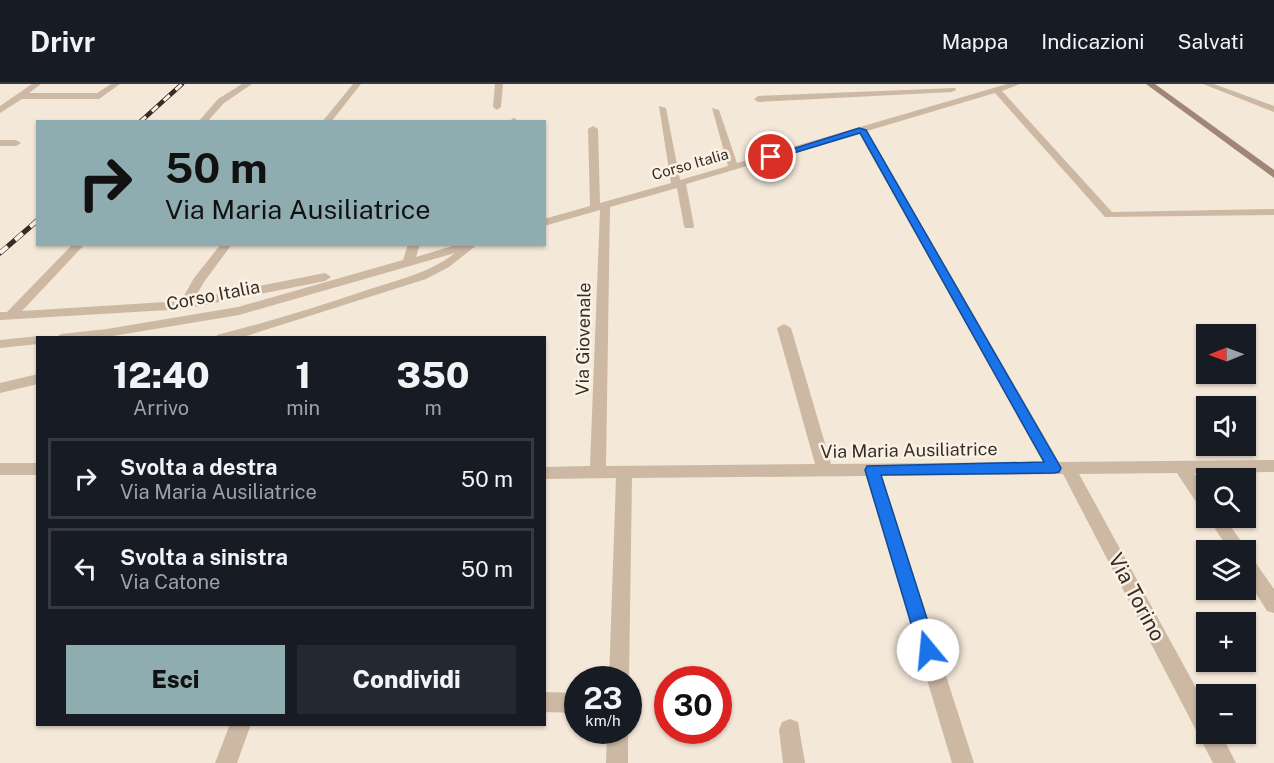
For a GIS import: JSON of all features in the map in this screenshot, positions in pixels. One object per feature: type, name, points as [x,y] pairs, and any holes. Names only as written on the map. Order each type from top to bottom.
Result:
[{"type":"street","points":[[0,110],[36,84]]},
{"type":"street","points":[[19,96],[99,96],[116,84]]},
{"type":"street","points":[[204,120],[221,101],[248,84]]},
{"type":"street","points":[[328,120],[357,84]]},
{"type":"street","points":[[497,107],[500,84]]},
{"type":"street","points":[[813,84],[820,96]]},
{"type":"street","points":[[874,84],[882,94]]},
{"type":"street","points":[[941,84],[970,98]]},
{"type":"street","name":"Corso Italia","points":[[546,222],[1016,84]]},
{"type":"street","points":[[1150,84],[1274,175]]},
{"type":"street","points":[[1207,84],[1274,109]]},
{"type":"street","points":[[758,99],[952,90]]},
{"type":"street","points":[[997,90],[1109,215],[1274,212]]},
{"type":"street","points":[[1247,99],[1274,98]]},
{"type":"street","points":[[662,108],[689,226]]},
{"type":"street","points":[[715,110],[734,168]]},
{"type":"street","name":"Via Giovenale","points":[[593,129],[600,206],[598,473]]},
{"type":"street","name":"Via Torino","points":[[862,130],[1061,468],[1196,709]]},
{"type":"street","points":[[0,143],[16,143]]},
{"type":"street","points":[[5,316],[78,246]]},
{"type":"street","points":[[185,305],[198,281],[225,246]]},
{"type":"street","points":[[5,316],[185,305],[231,297],[385,262],[404,264],[413,246]]},
{"type":"street","name":"Corso Italia","points":[[79,336],[239,311],[468,246]]},
{"type":"street","points":[[242,335],[426,274],[456,260],[471,246]]},
{"type":"street","points":[[784,328],[825,471]]},
{"type":"street","points":[[0,344],[36,340]]},
{"type":"street","points":[[0,388],[36,379]]},
{"type":"street","name":"Via Maria Ausiliatrice","points":[[546,473],[1274,466]]},
{"type":"street","points":[[1182,467],[1196,488]]},
{"type":"street","points":[[0,469],[36,470]]},
{"type":"street","points":[[872,470],[963,763]]},
{"type":"street","points":[[619,666],[624,473]]},
{"type":"street","points":[[1256,578],[1274,605]]},
{"type":"street","points":[[546,702],[564,703]]},
{"type":"street","points":[[226,763],[240,726]]},
{"type":"street","points":[[790,730],[794,763]]},
{"type":"street","points":[[617,763],[618,744]]},
{"type":"street","points":[[1215,744],[1225,763]]},
{"type":"railway","points":[[142,120],[182,84]]},
{"type":"railway","points":[[0,253],[36,222]]},
{"type":"route","points":[[771,157],[862,130],[1054,468],[872,470],[928,650]]}]
